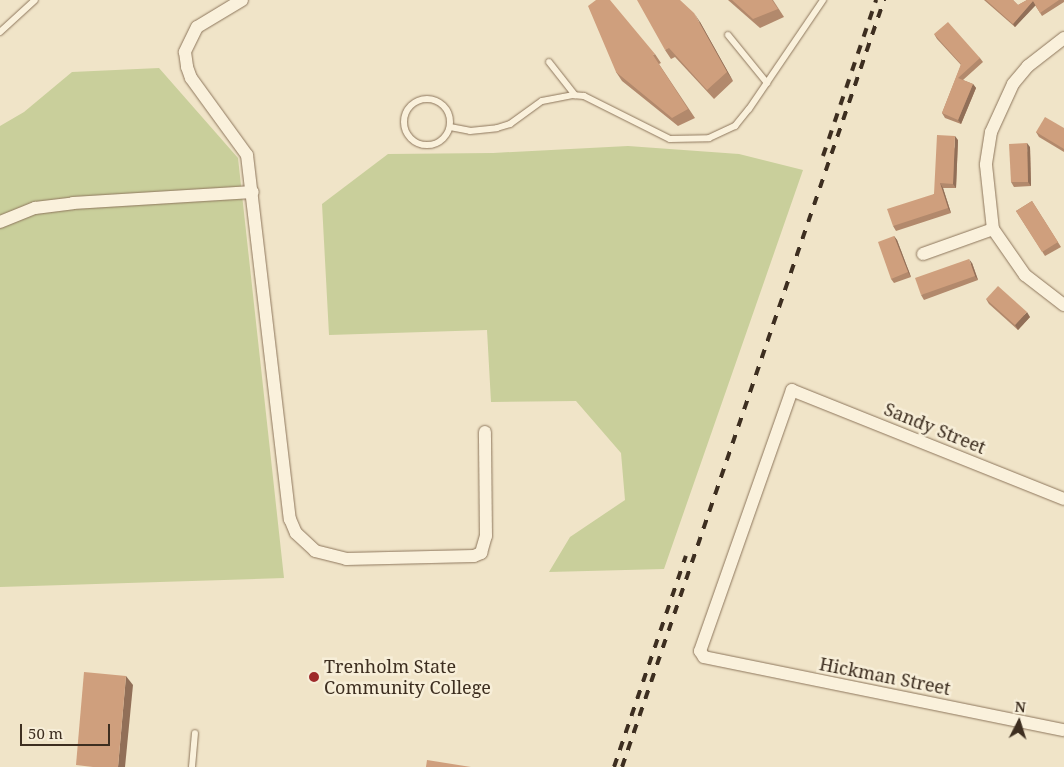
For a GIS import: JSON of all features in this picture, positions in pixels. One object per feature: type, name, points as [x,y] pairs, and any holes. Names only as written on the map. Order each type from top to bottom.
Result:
[{"type":"street","points":[[242,0],[197,28],[185,52],[191,78],[244,146],[253,192],[290,519],[304,544],[328,556],[346,559],[474,556],[481,553],[486,536],[486,432]]},
{"type":"street","points":[[1064,38],[1020,75],[996,118],[986,165],[993,229],[1025,275],[1064,305]]},
{"type":"street","points":[[0,222],[35,208],[73,203],[253,192]]},
{"type":"street","points":[[923,254],[993,229]]},
{"type":"street","name":"Sandy Street","points":[[701,654],[705,635],[792,390],[1064,499]]},
{"type":"street","name":"Hickman Street","points":[[701,654],[1064,730]]},
{"type":"lane","points":[[0,32],[35,0]]},
{"type":"lane","points":[[450,127],[470,131],[497,128],[510,124],[542,101],[575,95],[584,96],[651,132],[689,141],[709,138],[736,126],[823,0]]},
{"type":"lane","points":[[728,35],[767,83]]},
{"type":"lane","points":[[548,62],[575,95]]},
{"type":"lane","points":[[436,100],[448,110],[450,127],[438,143],[423,145],[416,142],[405,130],[405,115],[414,103],[436,100]]},
{"type":"lane","points":[[192,767],[195,733]]},
{"type":"green space","points":[[159,68],[238,158],[284,578],[0,587],[0,126],[24,112],[72,72]]},
{"type":"green space","points":[[628,146],[739,154],[803,170],[664,569],[549,572],[570,537],[625,500],[621,453],[576,401],[491,402],[487,330],[329,335],[322,204],[388,154],[493,153]]},
{"type":"building","points":[[596,0],[610,0],[655,54],[653,55],[688,109],[672,118],[616,72],[588,6]]},
{"type":"building","points":[[637,0],[680,0],[694,13],[727,72],[707,90],[669,48],[665,50]]},
{"type":"building","points":[[732,0],[772,0],[778,9],[753,19]]},
{"type":"building","points":[[986,0],[1013,0],[1018,5],[1027,0],[1059,0],[1040,13],[1033,1],[1013,24]]},
{"type":"building","points":[[948,22],[980,58],[958,78],[973,84],[958,120],[942,113],[961,64],[934,34]]},
{"type":"building","points":[[1045,117],[1064,128],[1064,149],[1036,132]]},
{"type":"building","points":[[937,135],[955,136],[953,184],[940,183],[948,208],[893,226],[887,209],[934,194]]},
{"type":"building","points":[[1027,143],[1028,182],[1011,182],[1009,144]]},
{"type":"building","points":[[1032,201],[1058,242],[1042,252],[1016,211]]},
{"type":"building","points":[[894,236],[908,272],[891,279],[878,242]]},
{"type":"building","points":[[969,259],[975,276],[921,295],[915,278]]},
{"type":"building","points":[[998,286],[1027,312],[1015,325],[986,299]]},
{"type":"building","points":[[84,672],[126,676],[118,767],[76,765]]},
{"type":"building","points":[[427,760],[471,767],[426,767]]},
{"type":"railway","points":[[823,156],[876,0]]},
{"type":"railway","points":[[622,767],[884,0]]},
{"type":"railway","points":[[614,767],[686,556]]},
{"type":"place","name":"Trenholm State Community College","points":[[314,677]]}]
